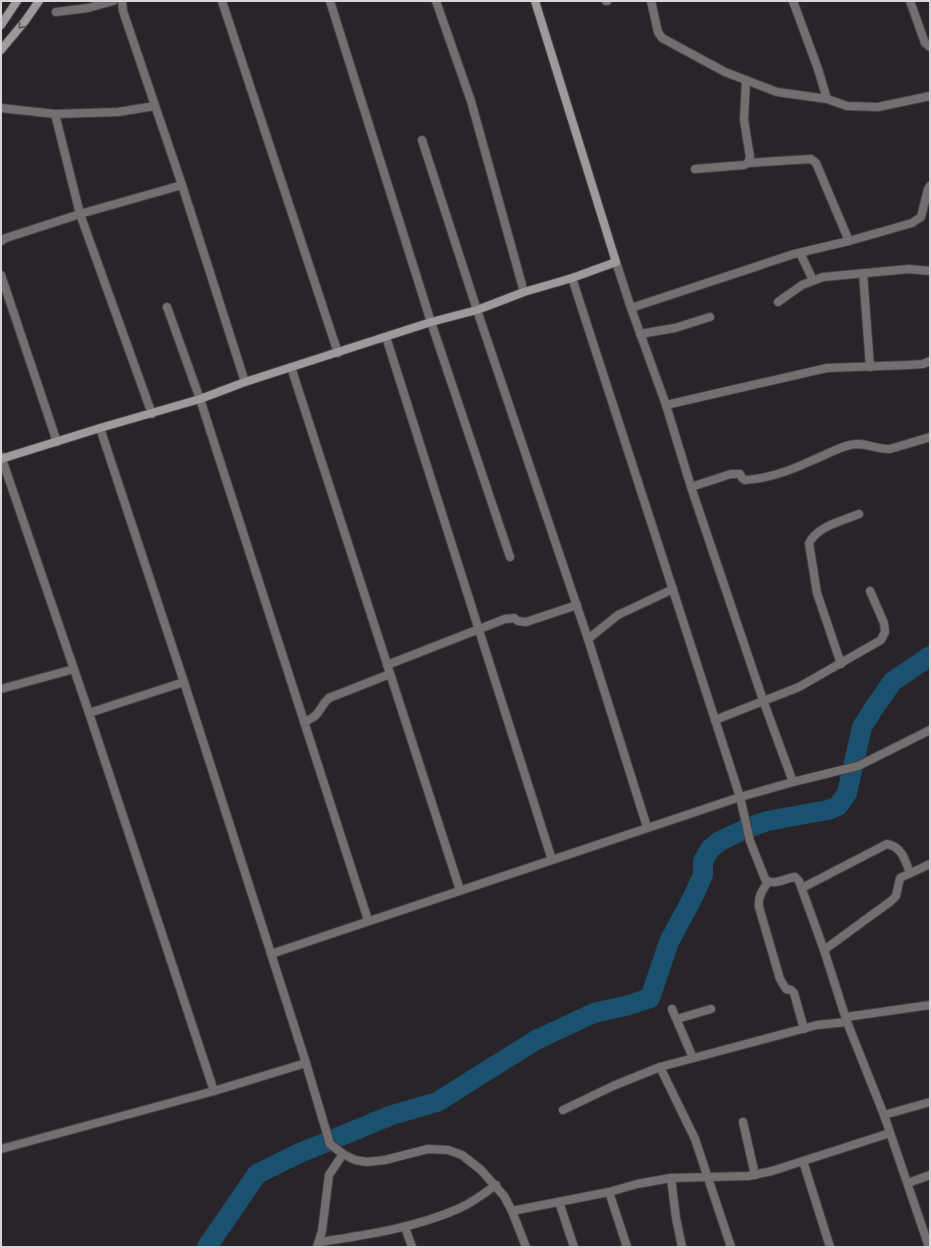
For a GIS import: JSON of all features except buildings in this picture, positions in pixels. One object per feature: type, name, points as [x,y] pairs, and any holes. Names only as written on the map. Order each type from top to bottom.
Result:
[{"type":"street","points":[[1,25],[17,1]]},
{"type":"street","points":[[1,50],[39,1]]},
{"type":"street","points":[[56,12],[88,8],[113,1]]},
{"type":"street","points":[[122,1],[123,11],[182,185],[245,382]]},
{"type":"street","points":[[222,1],[338,353]]},
{"type":"street","points":[[330,1],[432,322],[510,556]]},
{"type":"street","points":[[436,1],[471,101],[524,292]]},
{"type":"street","points":[[535,1],[631,308],[666,405],[691,487],[763,700],[793,782]]},
{"type":"street","points":[[651,1],[658,32],[662,38],[725,72],[777,92],[827,99],[847,106],[878,107],[930,96]]},
{"type":"street","points":[[793,1],[818,69],[827,99]]},
{"type":"street","points":[[910,1],[925,43],[930,47]]},
{"type":"street","points":[[746,80],[744,120],[750,157],[748,163]]},
{"type":"street","points":[[1,108],[55,114],[118,112],[156,106]]},
{"type":"street","points":[[55,114],[80,214],[152,414]]},
{"type":"street","points":[[422,140],[477,310],[588,638],[647,827]]},
{"type":"street","points":[[695,169],[744,165],[748,163],[811,159],[816,163],[849,241]]},
{"type":"street","points":[[1,241],[6,238],[80,214],[182,185]]},
{"type":"street","points":[[631,308],[800,253],[849,241],[917,220],[921,217],[930,186]]},
{"type":"street","points":[[800,253],[813,280]]},
{"type":"street","points":[[214,1091],[90,713],[1,458],[200,399],[245,382],[432,322],[477,310],[524,292],[572,278],[616,262]]},
{"type":"street","points":[[778,302],[802,284],[823,277],[909,269],[930,271]]},
{"type":"street","points":[[864,274],[870,367]]},
{"type":"street","points":[[1,275],[3,289],[58,442]]},
{"type":"street","points":[[572,278],[740,797],[750,841],[765,879],[768,882],[772,883],[795,877],[799,881],[824,950],[846,1020],[884,1115],[929,1247]]},
{"type":"street","points":[[167,307],[200,399],[368,920]]},
{"type":"street","points":[[640,334],[675,328],[710,317]]},
{"type":"street","points":[[386,337],[552,860]]},
{"type":"street","points":[[666,405],[826,368],[923,364],[930,361]]},
{"type":"street","points":[[291,368],[460,890]]},
{"type":"street","points":[[100,428],[184,682],[306,1063],[330,1144],[343,1154],[355,1160],[367,1162],[385,1160],[428,1149],[448,1150],[462,1155],[473,1162],[496,1185],[504,1196],[512,1211],[526,1247]]},
{"type":"street","points":[[691,487],[731,474],[740,474],[745,480],[784,472],[851,444],[857,443],[883,450],[930,437]]},
{"type":"street","points":[[841,664],[817,593],[809,543],[812,536],[818,531],[859,514]]},
{"type":"street","points":[[588,638],[618,615],[673,589]]},
{"type":"street","points":[[715,720],[799,687],[881,640],[885,632],[884,623],[870,591]]},
{"type":"street","points":[[387,665],[509,618],[526,622],[576,605]]},
{"type":"street","points":[[1,689],[74,669]]},
{"type":"street","points":[[304,722],[318,715],[325,701],[329,698],[390,674]]},
{"type":"street","points":[[90,713],[184,682]]},
{"type":"street","points":[[271,954],[368,920],[740,797],[858,766],[930,730]]},
{"type":"street","points":[[802,888],[887,844],[893,845],[900,850],[910,873]]},
{"type":"street","points":[[824,950],[891,901],[896,896],[900,878],[930,864]]},
{"type":"street","points":[[768,882],[760,894],[758,900],[759,907],[780,980],[786,989],[791,990],[794,993],[804,1029]]},
{"type":"street","points":[[563,1110],[613,1086],[660,1067],[817,1025],[930,1005]]},
{"type":"street","points":[[672,1009],[693,1058]]},
{"type":"street","points":[[677,1019],[711,1009]]},
{"type":"street","points":[[1,1149],[214,1091],[306,1063]]},
{"type":"street","points":[[660,1067],[695,1139],[709,1177],[731,1247]]},
{"type":"street","points":[[884,1115],[930,1102]]},
{"type":"street","points":[[742,1122],[755,1175]]},
{"type":"street","points":[[512,1211],[609,1192],[636,1184],[671,1178],[755,1175],[772,1172],[890,1133]]},
{"type":"street","points":[[343,1154],[329,1175],[324,1221],[318,1244],[377,1234],[405,1227],[460,1208],[496,1185]]},
{"type":"street","points":[[803,1161],[830,1247]]},
{"type":"street","points":[[908,1183],[930,1175]]},
{"type":"street","points":[[671,1178],[676,1218],[682,1247]]},
{"type":"street","points":[[609,1192],[627,1247]]},
{"type":"street","points":[[559,1202],[574,1247]]},
{"type":"street","points":[[405,1227],[412,1247]]},
{"type":"waterway","points":[[207,1247],[257,1174],[295,1155],[392,1115],[437,1102],[536,1040],[594,1013],[629,1005],[650,998],[669,942],[703,875],[703,861],[710,849],[720,841],[767,821],[828,810],[838,806],[847,793],[862,727],[893,681],[930,656]]}]
